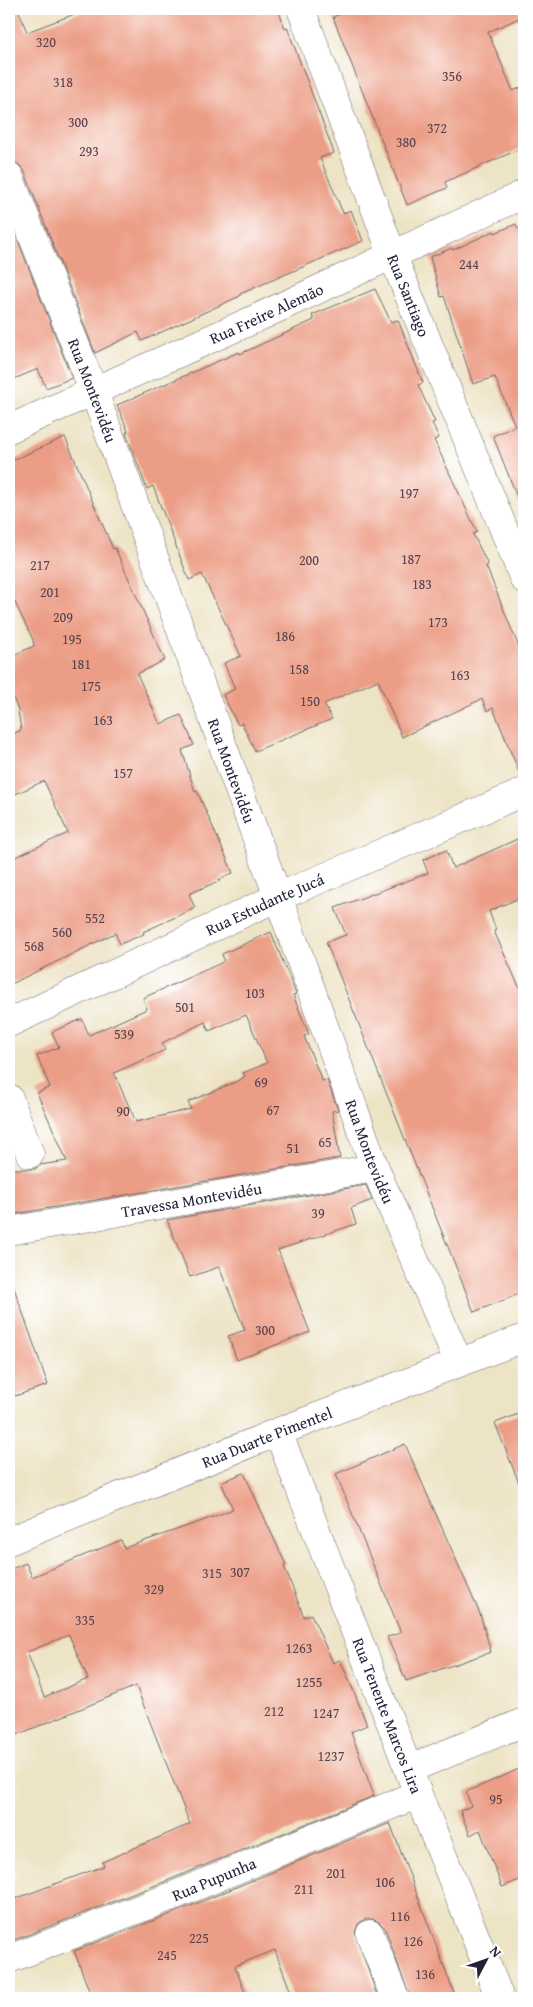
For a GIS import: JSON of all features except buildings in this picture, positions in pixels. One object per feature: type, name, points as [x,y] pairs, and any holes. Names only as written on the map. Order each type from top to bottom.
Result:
[{"type":"street","name":"Rua Santiago","points":[[301,9],[392,254],[524,579]]},
{"type":"street","name":"Rua Montevidéu","points":[[9,176],[94,392],[375,1168],[459,1363]]},
{"type":"street","name":"Rua Freire Alemão","points":[[9,429],[94,392],[524,194]]},
{"type":"street","name":"Rua Estudante Jucá","points":[[9,1023],[278,897],[524,792]]},
{"type":"street","points":[[9,1098],[30,1154]]},
{"type":"street","name":"Travessa Montevidéu","points":[[9,1230],[375,1168]]},
{"type":"street","name":"Rua Duarte Pimentel","points":[[9,1541],[278,1432],[524,1338]]},
{"type":"street","name":"Rua Tenente Marcos Lira","points":[[278,1432],[413,1781],[500,1998]]},
{"type":"street","name":"Rua Pupunha","points":[[9,1958],[175,1895],[413,1781],[524,1722]]},
{"type":"street","points":[[370,1934],[394,1998]]}]
